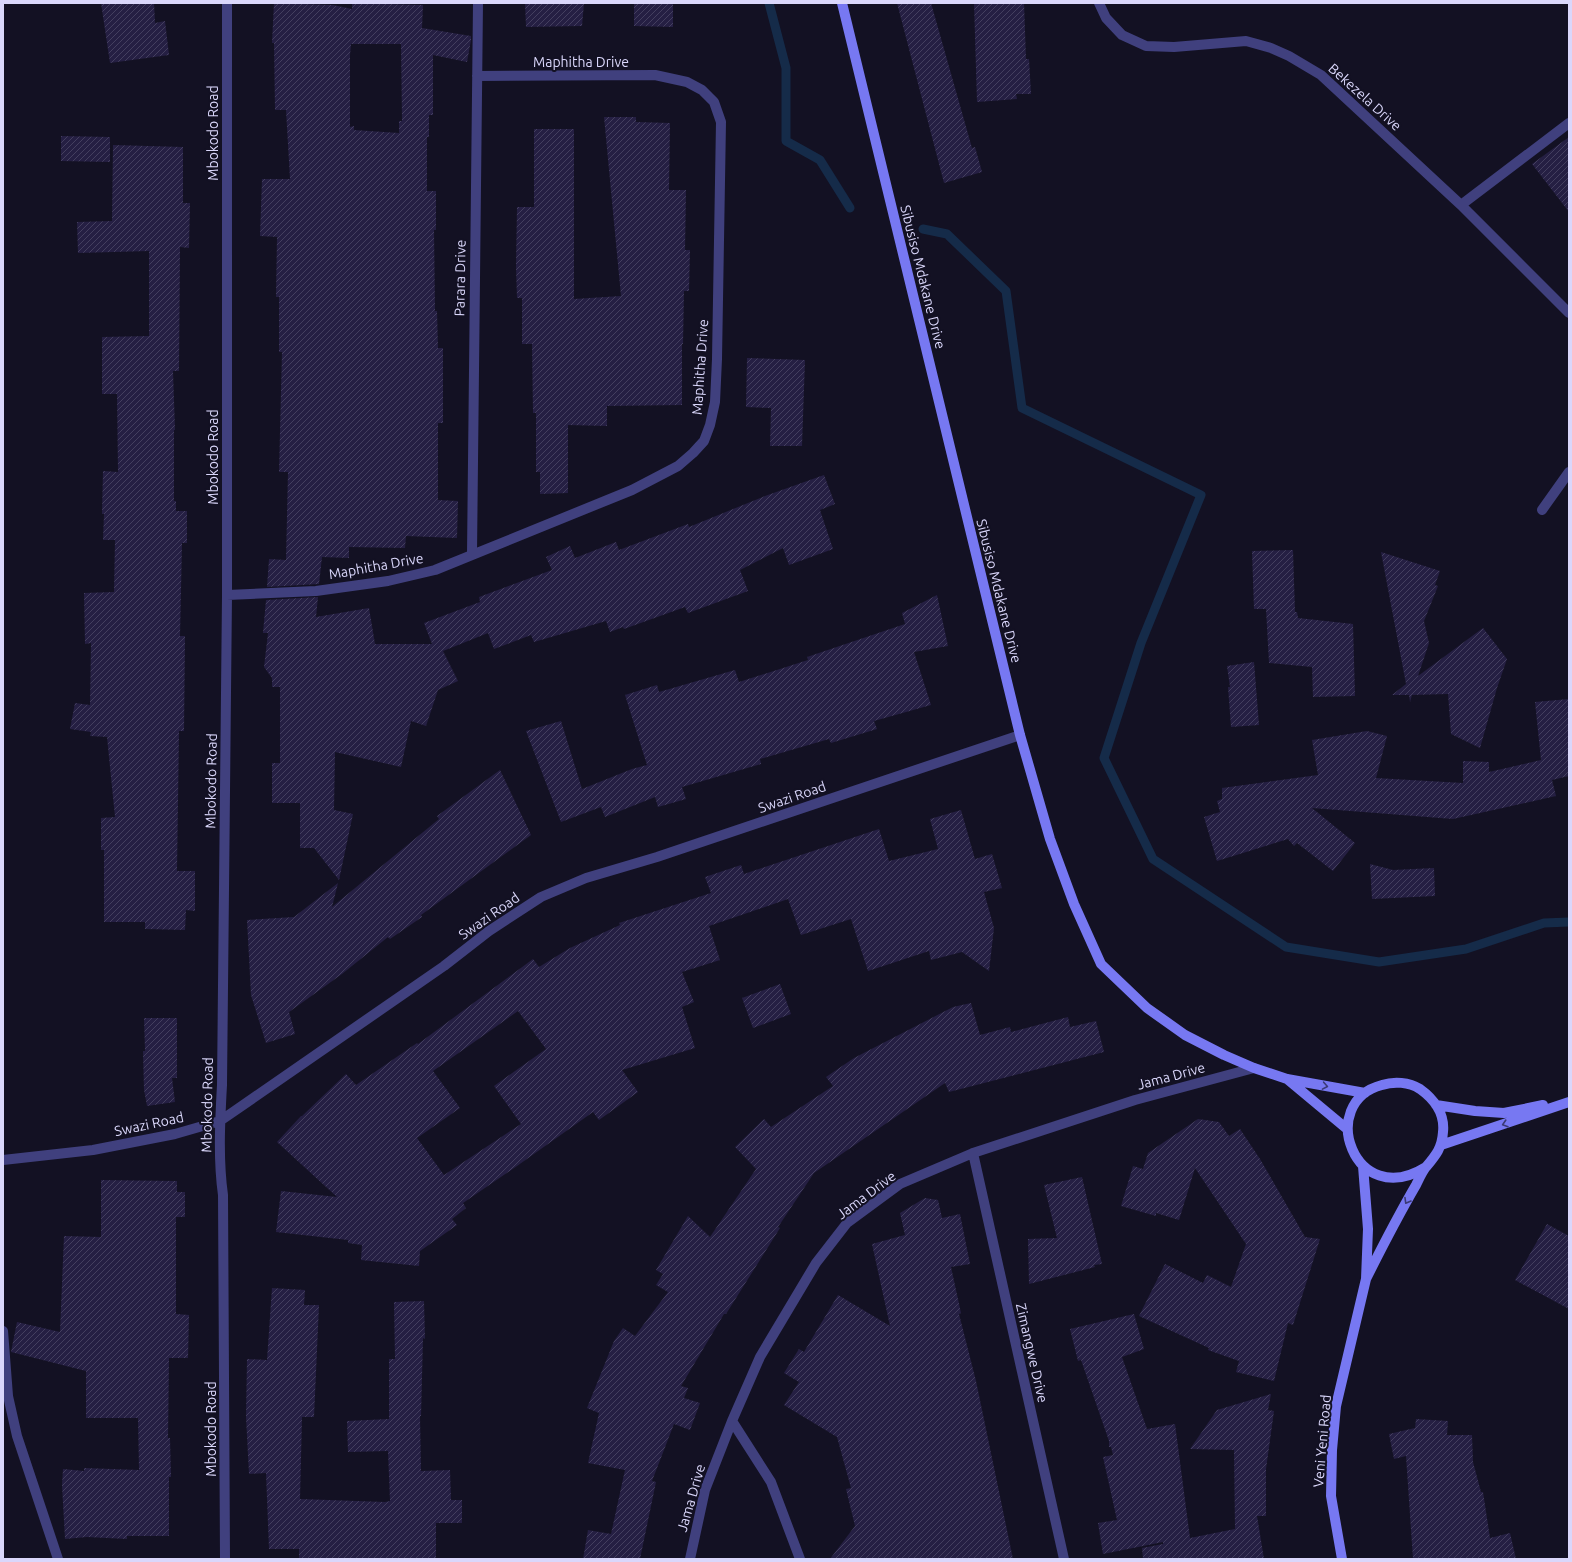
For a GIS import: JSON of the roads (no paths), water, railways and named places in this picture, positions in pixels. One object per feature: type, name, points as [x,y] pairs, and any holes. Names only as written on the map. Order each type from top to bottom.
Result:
[{"type":"street","name":"Mbokodo Road","points":[[226,1559],[223,1196],[221,1178],[220,1121],[222,1085],[227,595],[227,3]]},
{"type":"street","name":"Parara Drive","points":[[472,554],[478,3]]},
{"type":"street","name":"Sibusiso Mdakane Drive","points":[[842,3],[1020,735],[1050,839],[1074,904],[1101,964],[1146,1008],[1186,1035],[1254,1068],[1287,1079],[1365,1093]]},
{"type":"street","name":"Bekezela Drive","points":[[1099,3],[1106,18],[1122,35],[1146,46],[1174,47],[1246,41],[1271,48],[1289,56],[1321,75],[1460,205],[1569,313]]},
{"type":"street","name":"Maphitha Drive","points":[[227,595],[316,591],[388,581],[435,570],[632,490],[678,466],[704,441],[710,425],[715,402],[717,359],[721,122],[714,102],[702,90],[687,82],[655,75],[477,76]]},
{"type":"street","points":[[1460,205],[1569,123]]},
{"type":"street","points":[[1542,510],[1569,472]]},
{"type":"street","name":"Swazi Road","points":[[3,1160],[94,1150],[175,1134],[220,1121],[444,966],[490,931],[541,897],[586,878],[664,854],[1020,735]]},
{"type":"street","name":"Jama Drive","points":[[690,1559],[705,1490],[732,1421],[760,1357],[816,1263],[847,1223],[900,1184],[973,1153],[1135,1100],[1254,1068]]},
{"type":"street","name":"Sibusiso Mdakane Drive","points":[[1287,1079],[1347,1129]]},
{"type":"street","name":"Veni Yeni Road","points":[[1366,1278],[1399,1214],[1426,1167],[1435,1157],[1441,1145],[1444,1131],[1442,1118],[1436,1106],[1428,1095],[1417,1087],[1404,1083],[1390,1082],[1377,1086],[1365,1093],[1352,1109],[1347,1129],[1349,1143],[1354,1155],[1363,1166],[1374,1173],[1388,1177],[1401,1178],[1414,1174],[1426,1167]]},
{"type":"street","points":[[1436,1106],[1504,1113],[1569,1101]]},
{"type":"street","points":[[1441,1145],[1569,1101]]},
{"type":"street","name":"Zimangwe Drive","points":[[973,1153],[1064,1559]]},
{"type":"street","name":"Veni Yeni Road","points":[[1342,1559],[1331,1496],[1332,1450],[1336,1406],[1366,1278],[1368,1229],[1363,1166]]},
{"type":"street","points":[[3,1331],[8,1396],[17,1436],[58,1559]]},
{"type":"street","points":[[732,1421],[771,1482],[800,1559]]},
{"type":"waterway","points":[[769,3],[786,68],[786,141],[820,160],[850,208]]},
{"type":"waterway","points":[[923,229],[947,234],[1006,291],[1022,408],[1201,495],[1141,643],[1104,758],[1153,859],[1286,947],[1379,962],[1466,949],[1544,923],[1569,922]]}]
